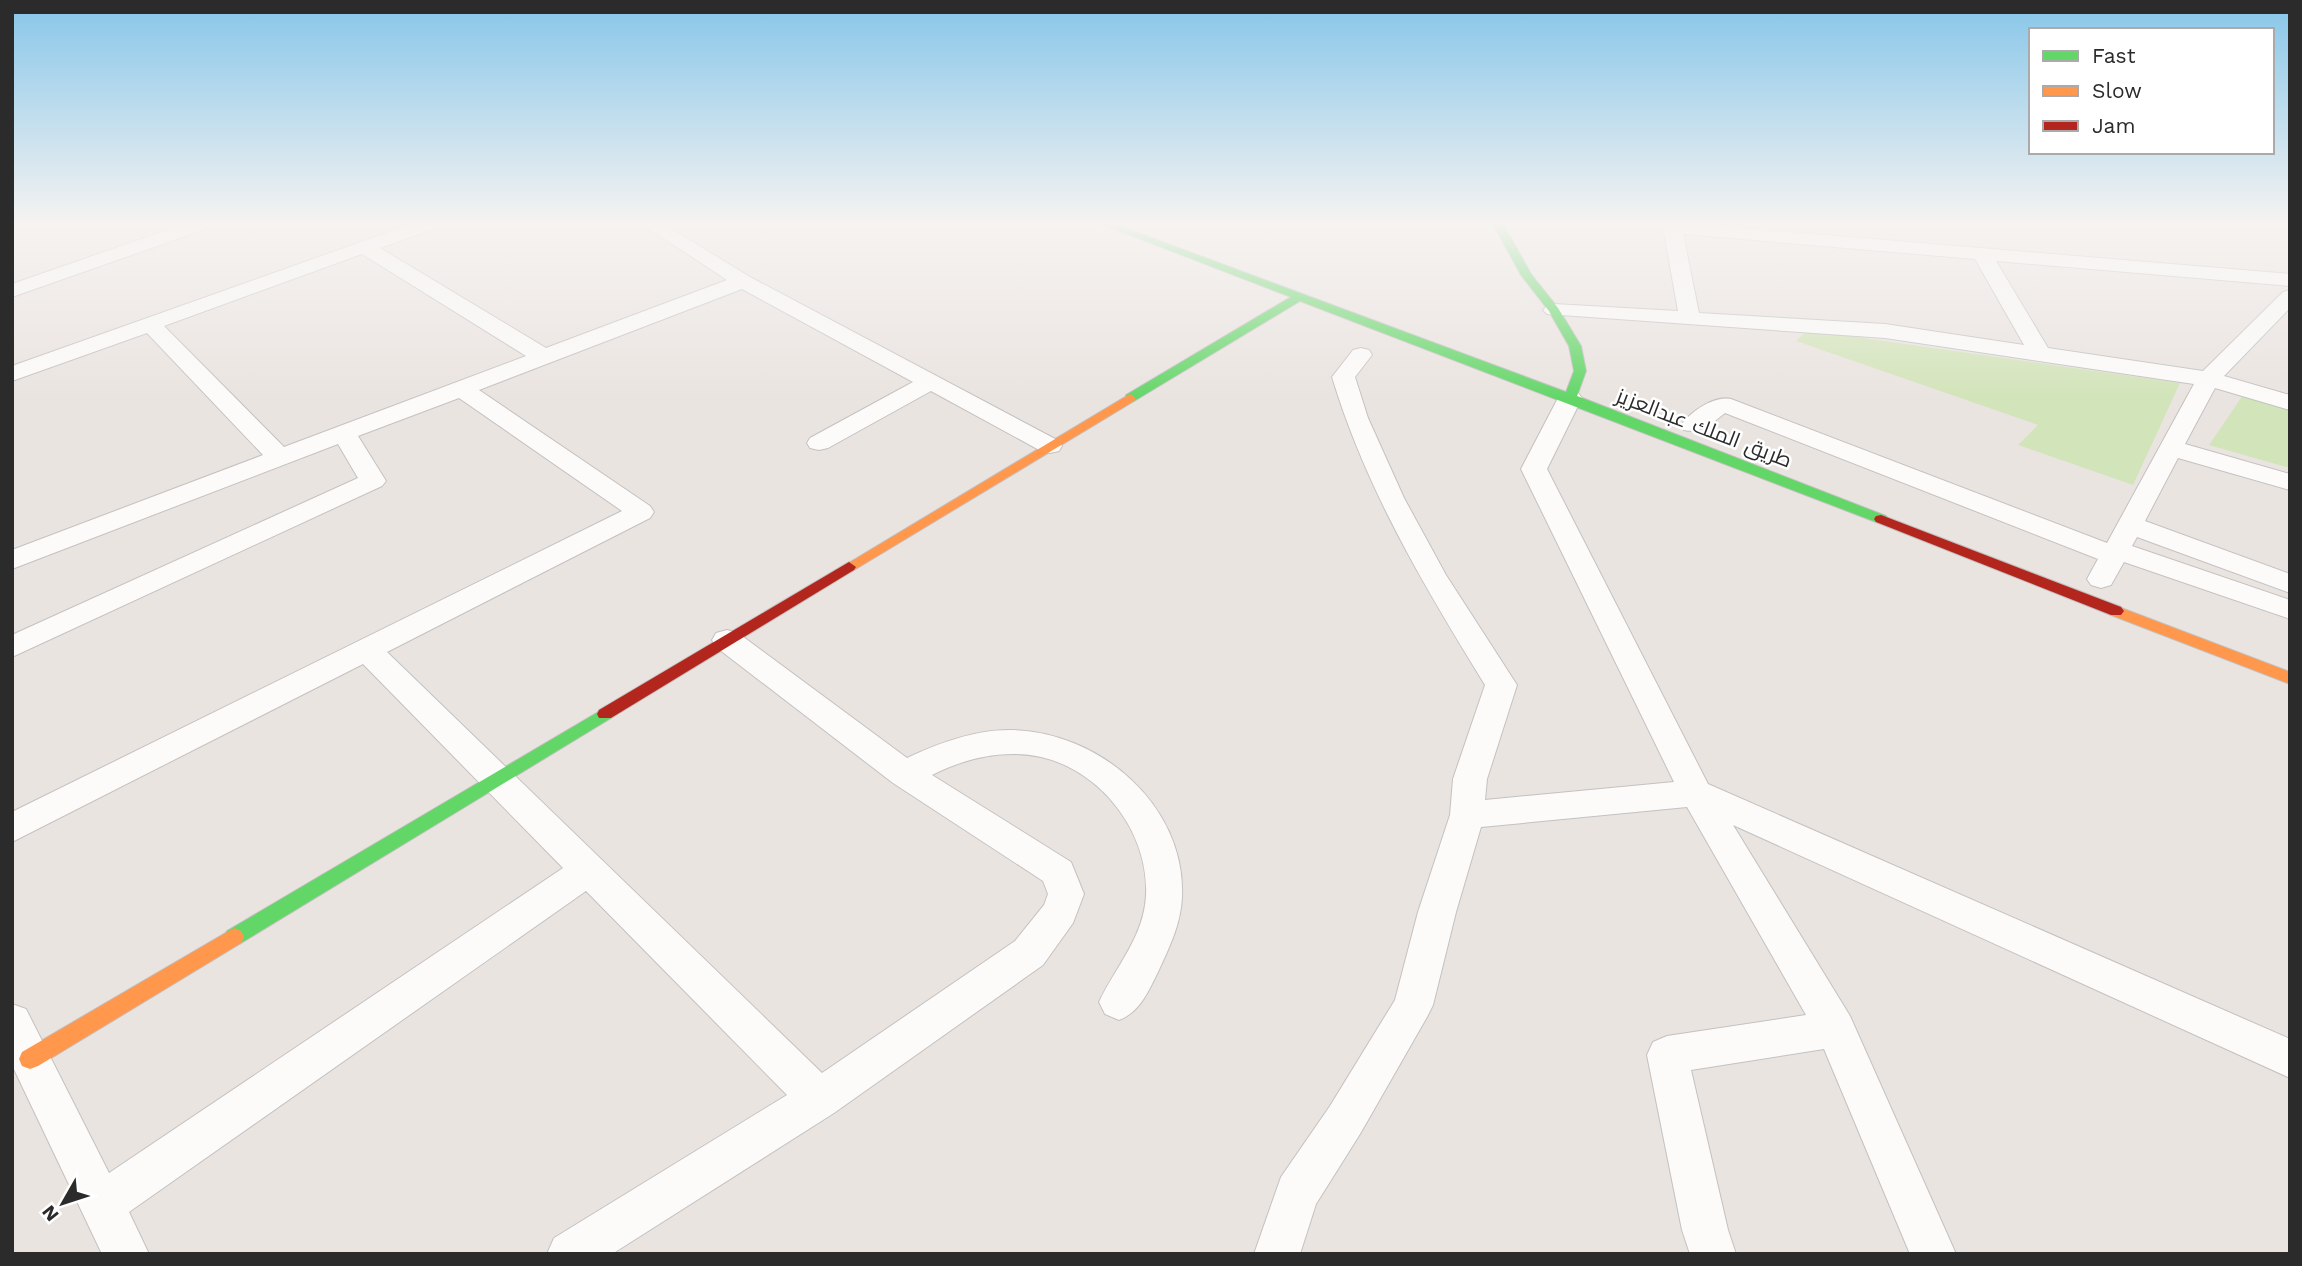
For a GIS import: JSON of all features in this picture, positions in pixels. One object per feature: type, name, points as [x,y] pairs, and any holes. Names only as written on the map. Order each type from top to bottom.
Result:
[{"type":"main road","name":"طريق الملك عبدالعزيز","points":[[1260,281],[1575,385],[2290,678]]},
{"type":"main road","points":[[1531,281],[1554,310],[1574,346],[1580,371],[1575,385]]},
{"type":"main road","points":[[21,1040],[495,780],[1300,296]]},
{"type":"main road","name":"طريق الملك عبدالعزيز","points":[[1686,422],[1718,434]]},
{"type":"street","points":[[12,291],[40,281]]},
{"type":"street","points":[[12,373],[269,281]]},
{"type":"street","points":[[420,281],[544,357]]},
{"type":"street","points":[[12,560],[743,281]]},
{"type":"street","points":[[743,281],[1050,446]]},
{"type":"street","points":[[1683,281],[1690,319]]},
{"type":"street","points":[[1998,281],[2040,354]]},
{"type":"street","points":[[2101,579],[2208,379],[2290,296]]},
{"type":"street","points":[[1554,310],[1885,331],[2208,379],[2290,403]]},
{"type":"street","points":[[150,324],[280,458]]},
{"type":"street","points":[[1277,1254],[1297,1193],[1345,1120],[1413,1005],[1437,912],[1468,815],[1470,779],[1501,685],[1450,604],[1356,426],[1343,377],[1361,355]]},
{"type":"street","points":[[819,443],[930,382]]},
{"type":"street","points":[[1575,385],[1534,469],[1696,793],[1836,1029],[1933,1254]]},
{"type":"street","points":[[12,828],[641,512],[462,389]]},
{"type":"street","points":[[1686,422],[1723,404],[2120,543],[2290,610]]},
{"type":"street","points":[[12,647],[373,481],[344,433]]},
{"type":"street","points":[[2171,448],[2290,482]]},
{"type":"street","points":[[2120,543],[2290,584]]},
{"type":"street","points":[[570,1254],[819,1099],[1029,953],[1060,912],[1066,894],[1058,872],[905,774],[727,640]]},
{"type":"street","points":[[367,650],[819,1099]]},
{"type":"street","points":[[905,774],[944,754],[975,746],[1012,742],[1035,744],[1077,757],[1109,777],[1133,800],[1150,830],[1161,862],[1164,895],[1157,930],[1144,963],[1119,1002]]},
{"type":"street","points":[[1468,815],[1696,793],[2290,1059]]},
{"type":"street","points":[[102,1204],[587,871]]},
{"type":"street","points":[[1713,1254],[1705,1230],[1667,1055],[1836,1029]]},
{"type":"street","points":[[21,1040],[126,1254]]},
{"type":"green space","points":[[1807,330],[2180,383],[2133,485],[2018,445],[2038,425],[1796,341]]},
{"type":"green space","points":[[2243,395],[2290,410],[2290,468],[2209,445]]},
{"type":"traffic: fast","points":[[1258,281],[1881,519]]},
{"type":"traffic: fast","points":[[1531,281],[1554,310],[1575,346],[1580,371],[1570,398]]},
{"type":"traffic: fast","points":[[1130,398],[1300,296]]},
{"type":"traffic: fast","points":[[234,937],[605,714]]},
{"type":"traffic: slow","points":[[849,567],[1130,398]]},
{"type":"traffic: slow","points":[[2116,611],[2290,678]]},
{"type":"traffic: slow","points":[[30,1059],[234,937]]},
{"type":"traffic: jam","points":[[1881,519],[2116,611]]},
{"type":"traffic: jam","points":[[605,714],[849,567]]}]
